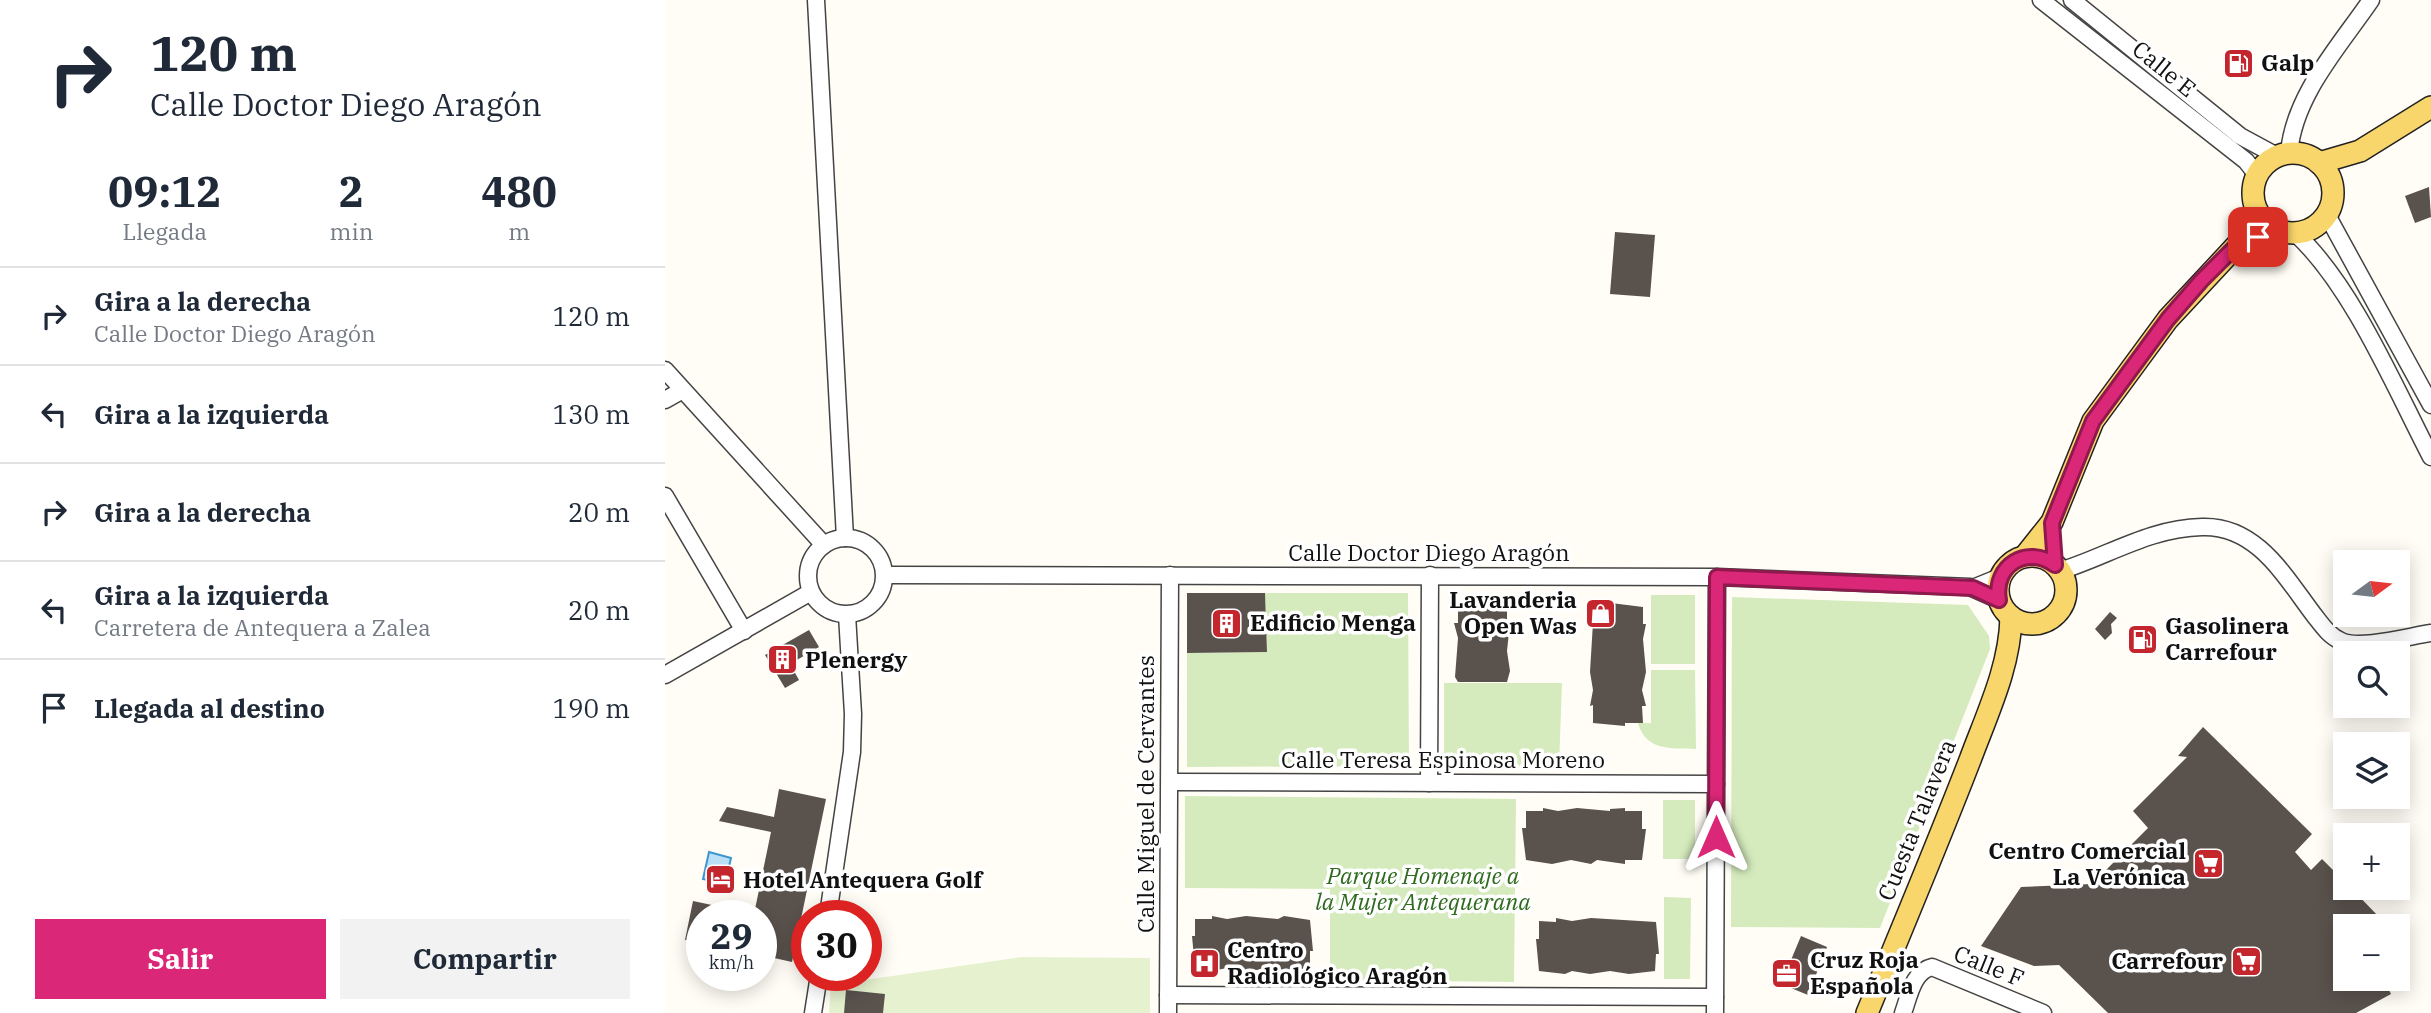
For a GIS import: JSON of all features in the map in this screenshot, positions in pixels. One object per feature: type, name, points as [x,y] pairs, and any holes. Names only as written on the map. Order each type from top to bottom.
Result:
[{"type":"main road","points":[[2319,163],[2360,151],[2431,107]]},
{"type":"main road","points":[[2237,245],[2258,237],[2308,231],[2327,215],[2333,190],[2360,151]]},
{"type":"main road","points":[[2052,523],[2057,568],[2066,592],[2063,603],[2046,621],[2032,624],[2005,608],[2000,577],[2006,567],[2025,556],[2052,523],[2093,421],[2168,319],[2237,245],[2254,203],[2257,176],[2283,155],[2299,153],[2319,163],[2326,171],[2333,190]]},
{"type":"main road","points":[[2254,203],[2265,222],[2289,233]]},
{"type":"main road","points":[[2025,556],[2046,559],[2057,568]]},
{"type":"main road","name":"Cuesta Talavera","points":[[2005,608],[2011,645]]},
{"type":"main road","name":"Cuesta Talavera","points":[[1867,1013],[1933,856],[2011,645],[2032,624]]},
{"type":"street","points":[[816,0],[845,538]]},
{"type":"street","name":"Calle E","points":[[2041,0],[2246,161],[2257,176]]},
{"type":"street","name":"Calle E","points":[[2072,0],[2241,135],[2283,155]]},
{"type":"street","points":[[2283,155],[2291,127],[2304,99],[2371,0]]},
{"type":"street","points":[[2327,215],[2431,405]]},
{"type":"street","points":[[2289,233],[2325,262],[2385,367],[2431,457]]},
{"type":"street","points":[[665,370],[681,391],[824,545]]},
{"type":"street","points":[[665,400],[681,391]]},
{"type":"street","points":[[665,496],[744,631]]},
{"type":"street","points":[[2057,568],[2086,563],[2148,534],[2204,526],[2239,534],[2261,547],[2327,631],[2342,642],[2357,644],[2431,634]]},
{"type":"street","points":[[845,538],[866,543],[875,551],[885,575],[878,598],[870,607],[847,615],[826,609],[811,592],[809,566],[824,545],[845,538]]},
{"type":"street","name":"Calle Doctor Diego Aragón","points":[[885,575],[1717,577],[1973,588],[2000,577]]},
{"type":"street","name":"Calle Miguel de Cervantes","points":[[1168,1013],[1170,575]]},
{"type":"street","points":[[1429,783],[1430,575]]},
{"type":"street","points":[[1168,995],[1428,996],[1715,1005],[1717,577]]},
{"type":"street","name":"Calle Doctor Diego Aragón","points":[[1973,588],[2005,608]]},
{"type":"street","points":[[665,675],[811,592]]},
{"type":"street","points":[[830,900],[852,752],[853,714],[847,615]]},
{"type":"street","name":"Calle Teresa Espinosa Moreno","points":[[1170,782],[1716,784]]},
{"type":"street","name":"Calle F","points":[[1903,1013],[1917,976],[1924,969],[1932,967],[2043,1013]]},
{"type":"street","points":[[813,1013],[816,991]]},
{"type":"street","points":[[1428,996],[1428,1013]]},
{"type":"green space","points":[[1265,593],[1408,593],[1409,766],[1187,767],[1187,653],[1267,652]]},
{"type":"green space","points":[[1651,595],[1695,595],[1695,664],[1651,664]]},
{"type":"green space","points":[[1732,597],[1968,605],[1989,636],[1990,649],[1880,928],[1731,927]]},
{"type":"green space","points":[[1651,670],[1695,670],[1696,749],[1660,746],[1647,739],[1642,732],[1638,723],[1651,723]]},
{"type":"green space","points":[[1444,683],[1562,683],[1559,767],[1444,766]]},
{"type":"green space","name":"Parque Homenaje a la Mujer Antequerana","points":[[1185,796],[1516,799],[1514,982],[1330,980],[1330,889],[1185,888]]},
{"type":"green space","points":[[1663,800],[1695,800],[1695,859],[1663,859]]},
{"type":"green space","points":[[1664,897],[1691,898],[1690,979],[1664,979]]},
{"type":"green space","points":[[1021,957],[1150,958],[1150,1013],[829,1013],[831,991],[882,991],[882,977]]},
{"type":"water","points":[[709,852],[731,858],[725,884],[703,879]]},
{"type":"building","points":[[2429,187],[2431,217],[2415,223],[2405,196]]},
{"type":"building","points":[[1615,232],[1655,235],[1650,297],[1610,294]]},
{"type":"building","name":"Edificio Menga","points":[[1187,593],[1265,593],[1267,652],[1187,653]]},
{"type":"building","points":[[1475,602],[1507,606],[1507,623],[1510,623],[1507,651],[1510,671],[1507,682],[1458,682],[1455,677],[1458,638],[1454,623],[1458,623],[1458,606],[1475,606]]},
{"type":"building","points":[[1611,603],[1643,607],[1643,624],[1646,624],[1643,639],[1646,672],[1642,690],[1646,706],[1642,706],[1643,723],[1625,723],[1625,726],[1593,723],[1590,672],[1594,606],[1611,607]]},
{"type":"building","points":[[2110,612],[2117,618],[2111,624],[2112,633],[2105,640],[2095,629]]},
{"type":"building","name":"Plenergy","points":[[809,630],[819,647],[790,664],[799,680],[785,688],[765,655]]},
{"type":"building","name":"Centro Comercial La Verónica","points":[[2203,727],[2312,834],[2295,852],[2311,870],[2322,859],[2333,870],[2333,900],[2363,900],[2376,914],[2333,914],[2333,991],[2390,991],[2391,994],[2356,1013],[2108,1013],[2059,965],[2034,966],[1981,946],[2021,887],[2092,884],[2148,828],[2133,811],[2187,757],[2178,756]]},
{"type":"building","points":[[779,789],[826,799],[805,900],[791,900],[791,962],[777,959],[777,900],[757,900],[771,832],[719,821],[727,807],[774,817]]},
{"type":"building","points":[[1543,808],[1558,811],[1577,808],[1610,811],[1625,808],[1625,811],[1642,811],[1642,829],[1646,829],[1642,860],[1625,860],[1625,864],[1597,860],[1591,864],[1571,860],[1552,864],[1526,860],[1522,828],[1526,828],[1526,811],[1543,811]]},
{"type":"building","points":[[1212,916],[1227,919],[1246,916],[1278,919],[1284,916],[1310,920],[1313,951],[1310,951],[1310,968],[1246,971],[1227,968],[1212,971],[1212,968],[1195,968],[1192,936],[1195,936],[1195,919],[1212,919]]},
{"type":"building","points":[[1556,918],[1572,921],[1591,918],[1656,922],[1659,954],[1656,954],[1655,971],[1590,974],[1572,971],[1565,974],[1539,971],[1536,939],[1539,939],[1539,921],[1556,922]]},
{"type":"building","points":[[1801,936],[1827,947],[1808,995],[1781,984]]},
{"type":"building","points":[[846,991],[885,994],[883,1013],[844,1013]]},
{"type":"place","name":"Galp","points":[[2238,63]]},
{"type":"place","name":"Lavanderia Open Was","points":[[1600,613]]},
{"type":"place","name":"Edificio Menga","points":[[1227,623]]},
{"type":"place","name":"Gasolinera Carrefour","points":[[2142,639]]},
{"type":"place","name":"Plenergy","points":[[782,660]]},
{"type":"place","name":"Centro Comercial La Verónica","points":[[2209,864]]},
{"type":"place","name":"Hotel Antequera Golf","points":[[720,880]]},
{"type":"place","name":"Carrefour","points":[[2246,961]]},
{"type":"place","name":"Centro Radiológico Aragón","points":[[1204,963]]},
{"type":"place","name":"Cruz Roja Española","points":[[1787,973]]},
{"type":"route","points":[[1716,837],[1717,577],[1973,588],[1999,600],[1997,589],[2000,577],[2006,567],[2015,560],[2036,556],[2055,565],[2052,523],[2093,421],[2168,319],[2201,281],[2237,245],[2258,237]]}]
